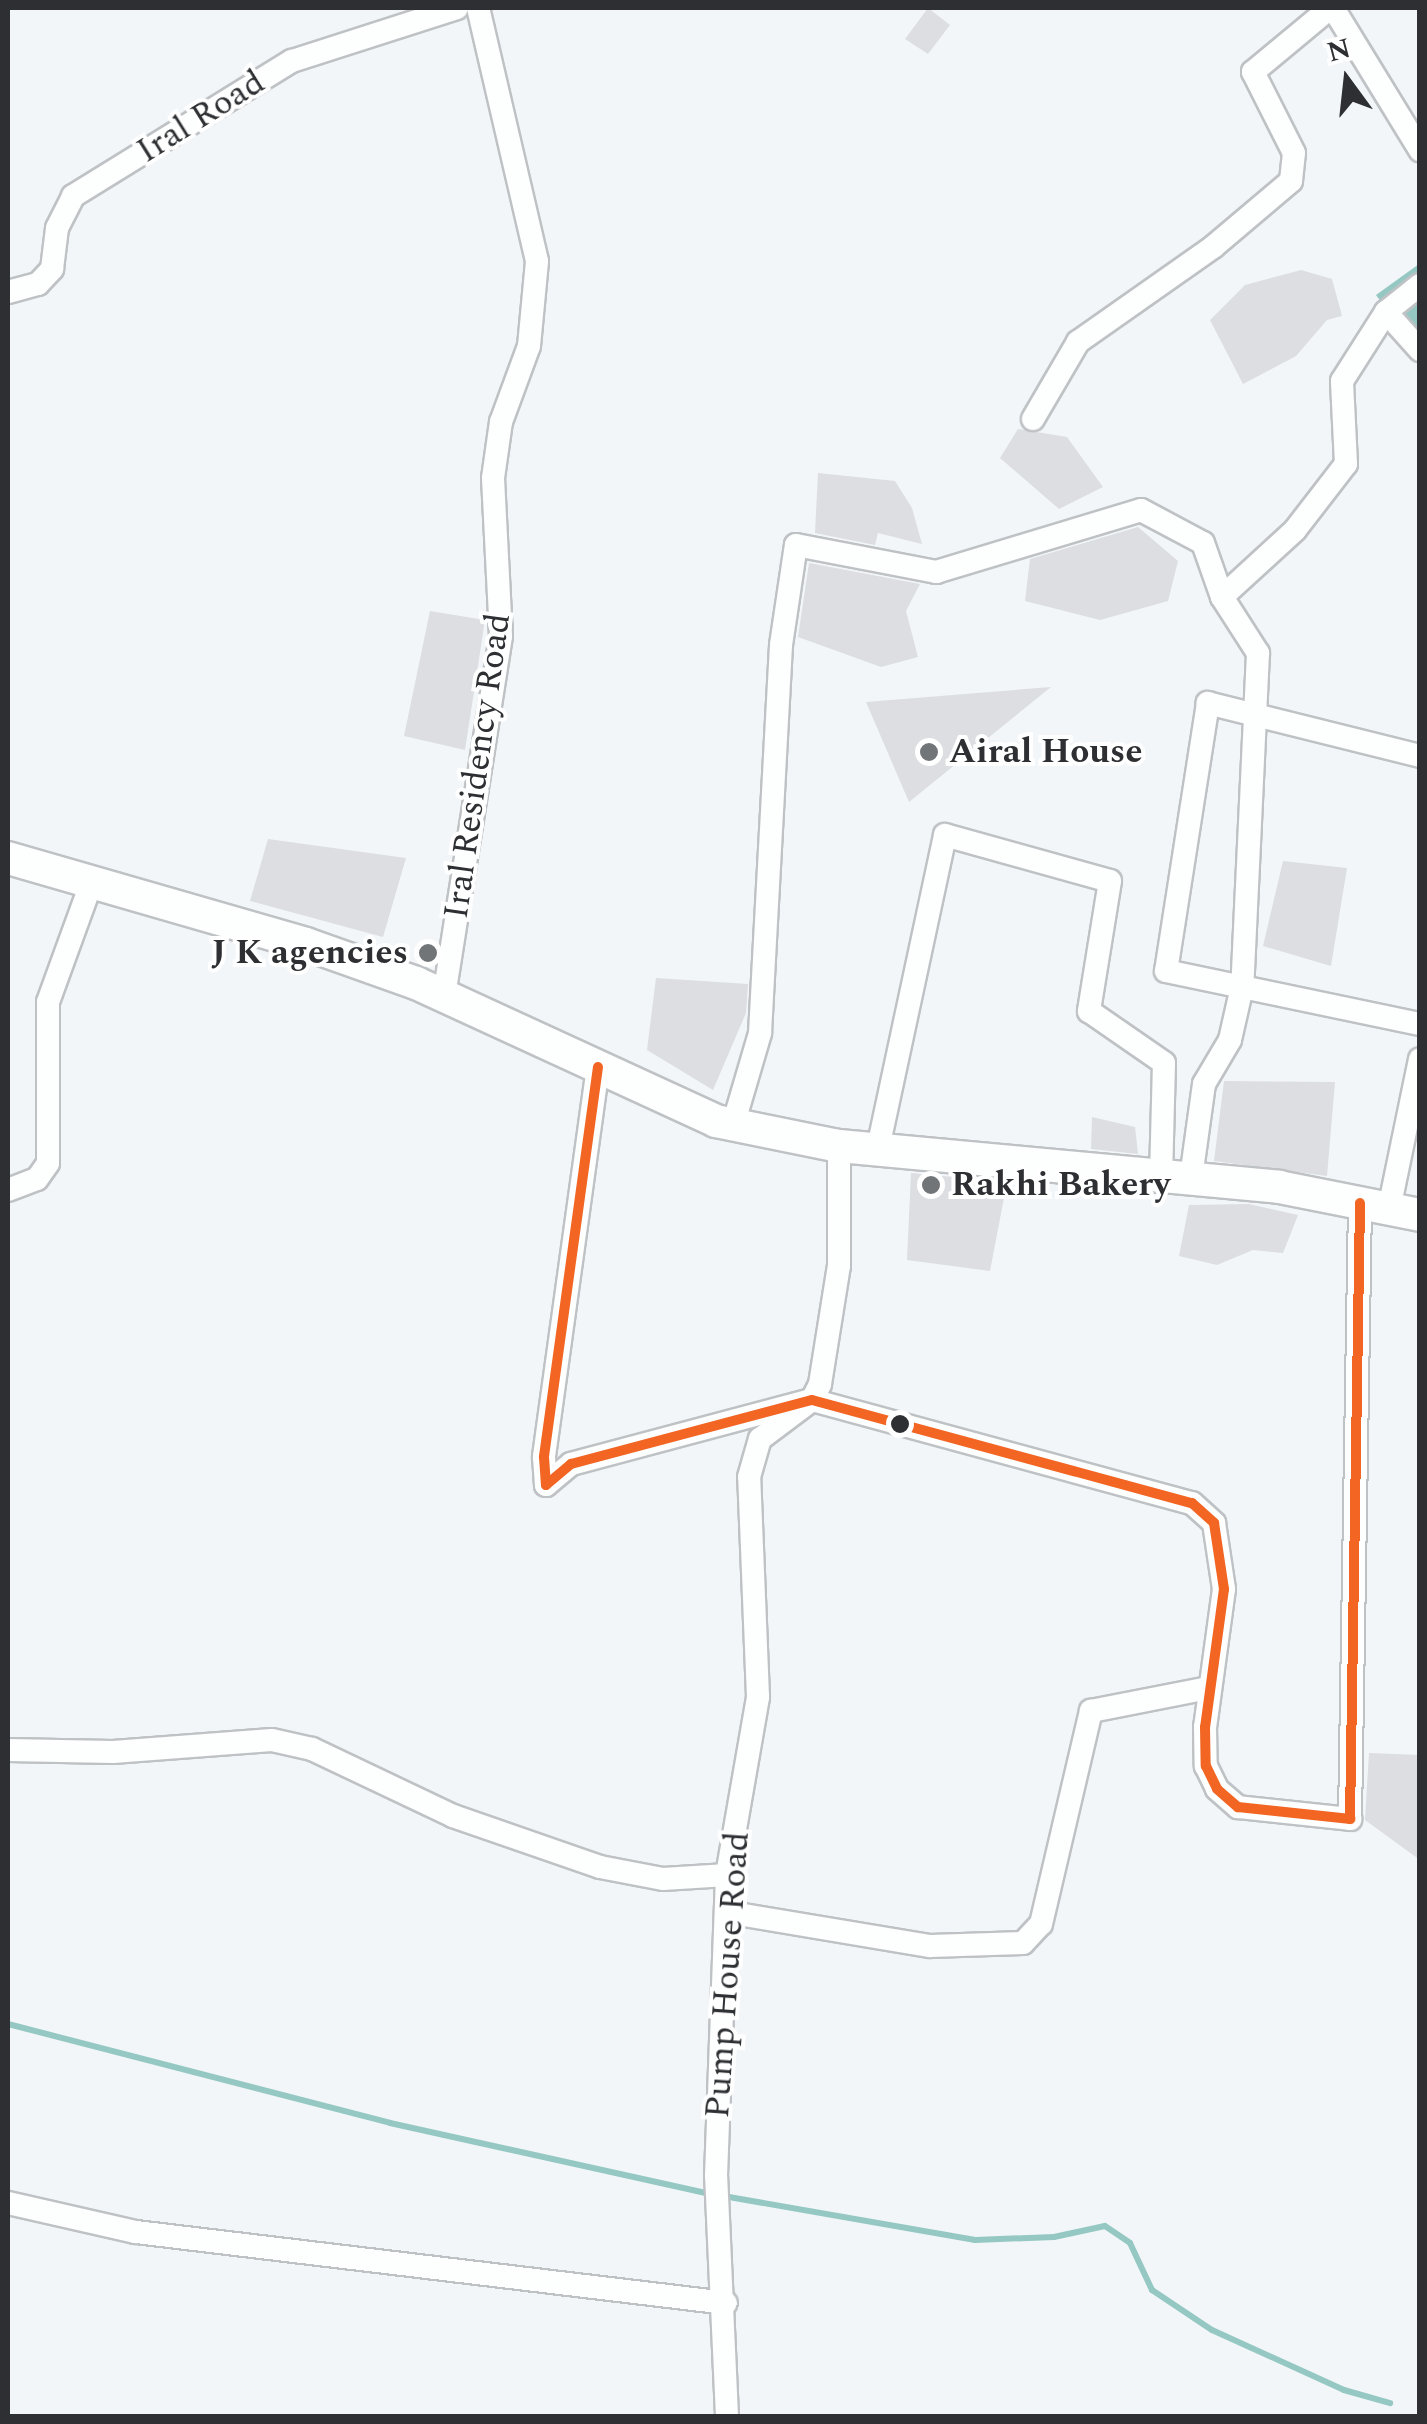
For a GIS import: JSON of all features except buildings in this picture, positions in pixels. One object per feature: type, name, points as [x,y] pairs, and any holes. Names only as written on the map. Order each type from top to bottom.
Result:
[{"type":"main road","points":[[8,858],[306,944],[444,996],[733,1125],[839,1146],[1176,1176],[1390,1209]]},
{"type":"street","name":"Iral Road","points":[[8,292],[38,284],[52,269],[57,228],[73,196],[292,61],[457,8]]},
{"type":"street","name":"Iral Residency Road","points":[[444,996],[500,636],[493,478],[501,422],[529,346],[537,260],[478,8]]},
{"type":"street","points":[[1034,420],[1078,342],[1212,247],[1291,181],[1294,153],[1253,72],[1331,8],[1420,150]]},
{"type":"street","points":[[1222,596],[1295,530],[1346,464],[1342,382],[1386,312],[1420,285]]},
{"type":"street","points":[[1386,312],[1420,350]]},
{"type":"street","points":[[733,1125],[760,1033],[781,644],[796,545],[936,572],[1141,510],[1203,543],[1222,596],[1258,653],[1242,987],[1230,1040],[1204,1084],[1176,1176]]},
{"type":"street","points":[[1420,756],[1208,702],[1166,971],[1420,1024]]},
{"type":"street","points":[[878,1148],[946,835],[1110,881],[1090,1011],[1164,1064],[1176,1176]]},
{"type":"street","points":[[8,1190],[38,1179],[48,1162],[48,1002],[91,884]]},
{"type":"street","points":[[598,1067],[544,1457],[546,1485],[571,1464],[812,1400],[1192,1502],[1214,1522],[1224,1589],[1208,1688],[1206,1766],[1217,1789],[1238,1806],[1350,1820],[1390,1209],[1420,1060]]},
{"type":"street","points":[[812,1400],[839,1266],[839,1146]]},
{"type":"street","name":"Pump House Road","points":[[727,2416],[726,2303],[716,2176],[727,1875],[758,1697],[753,1454],[760,1439],[812,1400]]},
{"type":"street","points":[[726,1912],[930,1946],[1022,1943],[1041,1924],[1092,1711],[1208,1688]]},
{"type":"street","points":[[8,1750],[112,1752],[272,1740],[312,1750],[453,1816],[600,1867],[663,1879],[727,1875]]},
{"type":"street","points":[[8,2203],[136,2232],[726,2303]]},
{"type":"shaded area","points":[[1419,264],[1419,355],[1376,295]]},
{"type":"waterway","points":[[8,2024],[390,2123],[709,2194]]},
{"type":"waterway","points":[[729,2197],[975,2240],[1054,2237],[1105,2226],[1130,2243],[1152,2290],[1212,2330],[1344,2390],[1390,2403]]},
{"type":"transit line","points":[[598,1067],[544,1457],[546,1485],[571,1464],[812,1400],[1192,1503],[1214,1523],[1224,1589],[1205,1727],[1206,1766],[1217,1789],[1238,1807],[1350,1819],[1360,1203]]},
{"type":"place","name":"Airal House","points":[[929,752]]},
{"type":"place","name":"J K agencies","points":[[428,953]]},
{"type":"place","name":"Rakhi Bakery","points":[[931,1185]]}]
